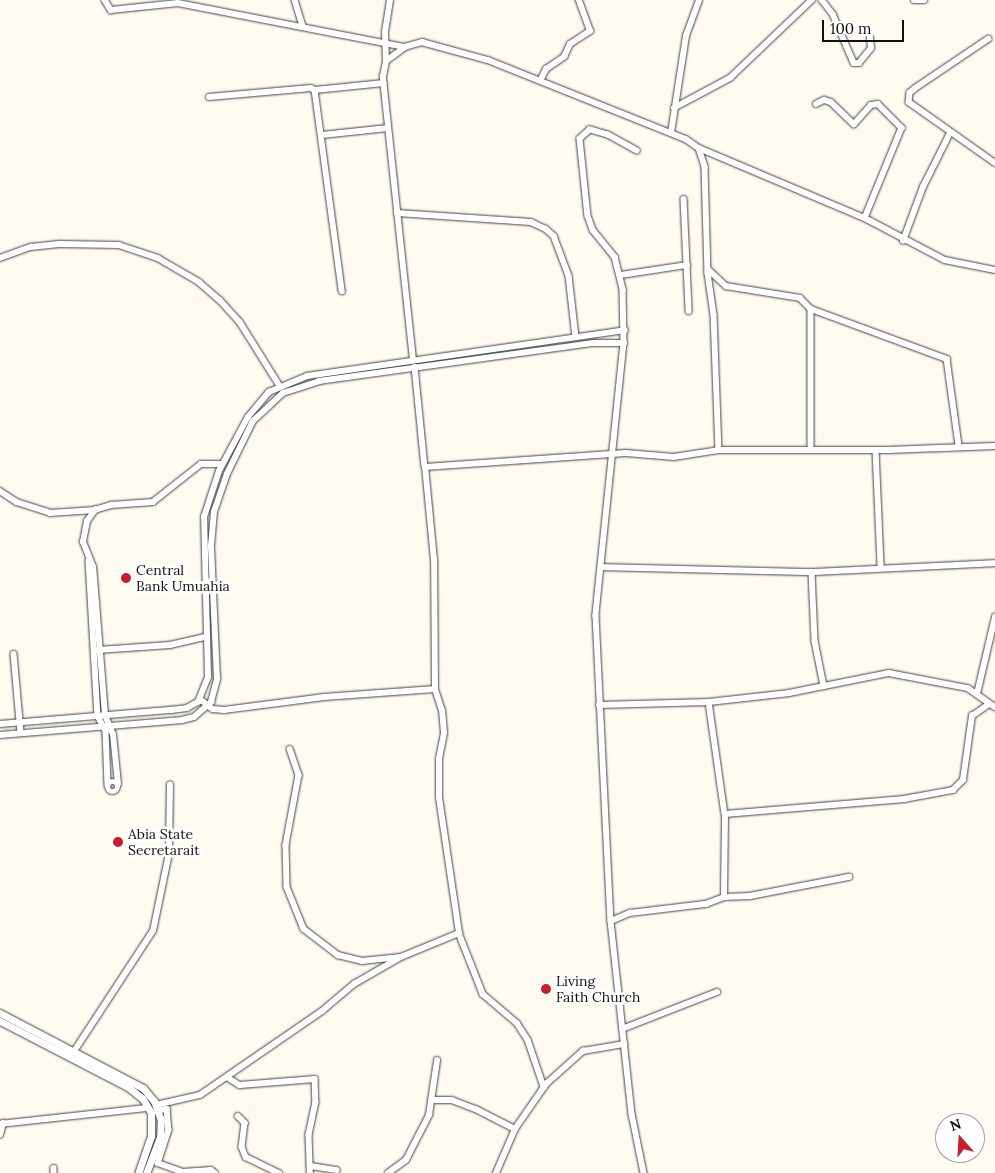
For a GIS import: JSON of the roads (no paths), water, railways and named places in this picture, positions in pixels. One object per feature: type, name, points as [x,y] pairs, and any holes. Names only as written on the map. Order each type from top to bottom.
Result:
[{"type":"street","points":[[106,0],[111,10],[178,3],[386,43],[405,46],[422,42],[488,60],[671,133],[700,148],[865,218],[904,241],[945,260],[995,270]]},
{"type":"street","points":[[295,0],[303,27]]},
{"type":"street","points":[[390,0],[384,83],[413,360]]},
{"type":"street","points":[[540,81],[546,69],[564,57],[570,44],[590,31],[579,0]]},
{"type":"street","points":[[671,133],[686,36],[699,0]]},
{"type":"street","points":[[674,108],[730,78],[812,0]]},
{"type":"street","points":[[822,0],[833,14],[854,63],[859,63],[871,48],[870,38]]},
{"type":"street","points":[[914,0],[924,0]]},
{"type":"street","points":[[989,39],[910,93],[909,102],[950,133],[995,163]]},
{"type":"street","points":[[386,61],[405,46]]},
{"type":"street","points":[[209,97],[384,83]]},
{"type":"street","points":[[315,90],[342,291]]},
{"type":"street","points":[[816,104],[824,100],[831,102],[854,124],[871,105],[878,104],[902,128],[865,218]]},
{"type":"street","points":[[322,135],[388,128]]},
{"type":"street","points":[[637,151],[608,135],[590,130],[584,132],[580,139],[588,216],[592,230],[615,257],[621,275],[625,330],[596,616],[611,921],[622,1029],[644,1173]]},
{"type":"street","points":[[904,241],[922,187],[950,133]]},
{"type":"street","points":[[700,148],[705,167],[708,269],[714,315],[718,450]]},
{"type":"street","points":[[684,199],[688,311]]},
{"type":"street","points":[[397,213],[531,222],[546,229],[558,244],[569,276],[576,337]]},
{"type":"street","points":[[0,258],[31,247],[61,244],[119,245],[158,258],[199,282],[220,300],[240,322],[280,386]]},
{"type":"street","points":[[621,275],[687,265]]},
{"type":"street","points":[[708,269],[726,286],[800,298],[811,308],[948,360],[959,445]]},
{"type":"street","points":[[811,308],[812,450]]},
{"type":"street","points":[[0,724],[187,708],[200,699],[208,677],[204,517],[222,464],[257,404],[280,386],[307,376],[353,368],[625,330]]},
{"type":"street","points":[[0,735],[182,720],[194,717],[208,705],[216,690],[217,679],[212,532],[219,495],[253,421],[274,399],[306,384],[354,376],[593,342],[624,343]]},
{"type":"street","points":[[518,345],[519,353]]},
{"type":"street","points":[[415,367],[434,560],[435,690],[442,710],[444,733],[438,759],[439,797],[459,933],[483,994],[517,1023],[528,1040],[544,1087]]},
{"type":"street","points":[[353,368],[354,376]]},
{"type":"street","points":[[425,467],[611,454],[674,457],[718,450],[876,450],[959,445],[995,446]]},
{"type":"street","points":[[876,450],[881,566]]},
{"type":"street","points":[[0,491],[17,502],[50,513],[95,510],[111,505],[153,502],[201,464],[222,464]]},
{"type":"street","points":[[95,510],[89,515],[83,542],[89,561],[94,567],[98,716],[107,726],[118,784],[118,790],[114,792],[108,785],[107,726],[97,650]]},
{"type":"street","points":[[601,568],[812,572],[881,566],[995,563]]},
{"type":"street","points":[[812,572],[815,641],[824,686]]},
{"type":"street","points":[[977,694],[995,617]]},
{"type":"street","points":[[97,650],[170,645],[206,637]]},
{"type":"street","points":[[14,654],[21,733]]},
{"type":"street","points":[[599,705],[709,702],[824,686],[889,673],[926,678],[977,694],[992,706],[972,716],[963,780],[953,790],[904,799],[726,814]]},
{"type":"street","points":[[200,699],[208,705],[224,710],[324,697],[435,690]]},
{"type":"street","points":[[709,702],[726,814],[724,897]]},
{"type":"street","points":[[290,749],[299,775],[286,845],[287,886],[304,930],[338,955],[362,961],[401,957]]},
{"type":"street","points":[[75,1050],[153,931],[169,854],[170,786]]},
{"type":"street","points":[[611,921],[660,908],[706,904],[724,897],[750,896],[849,876]]},
{"type":"street","points":[[157,1108],[200,1095],[322,1011],[354,984],[401,957],[459,933]]},
{"type":"street","points":[[622,1029],[717,992]]},
{"type":"street","points":[[0,1013],[132,1080],[157,1108],[160,1137],[146,1173]]},
{"type":"street","points":[[0,1021],[128,1087],[148,1108],[151,1136],[138,1173]]},
{"type":"street","points":[[496,1173],[515,1128],[544,1087],[583,1050],[624,1044]]},
{"type":"street","points":[[388,1173],[406,1160],[430,1114],[437,1061]]},
{"type":"street","points":[[226,1077],[240,1085],[314,1079],[316,1102],[309,1135],[310,1170],[337,1170]]},
{"type":"street","points":[[433,1100],[452,1100],[476,1109],[515,1128]]},
{"type":"street","points":[[0,1136],[1,1124],[148,1108]]},
{"type":"street","points":[[157,1108],[167,1109],[169,1130],[158,1163],[183,1172],[211,1170],[215,1173]]},
{"type":"street","points":[[238,1116],[245,1123],[242,1147],[246,1157],[280,1173]]},
{"type":"place","name":"Central Bank Umuahia","points":[[126,578]]},
{"type":"place","name":"Abia State Secretarait","points":[[118,842]]},
{"type":"place","name":"Living Faith Church","points":[[546,989]]}]
